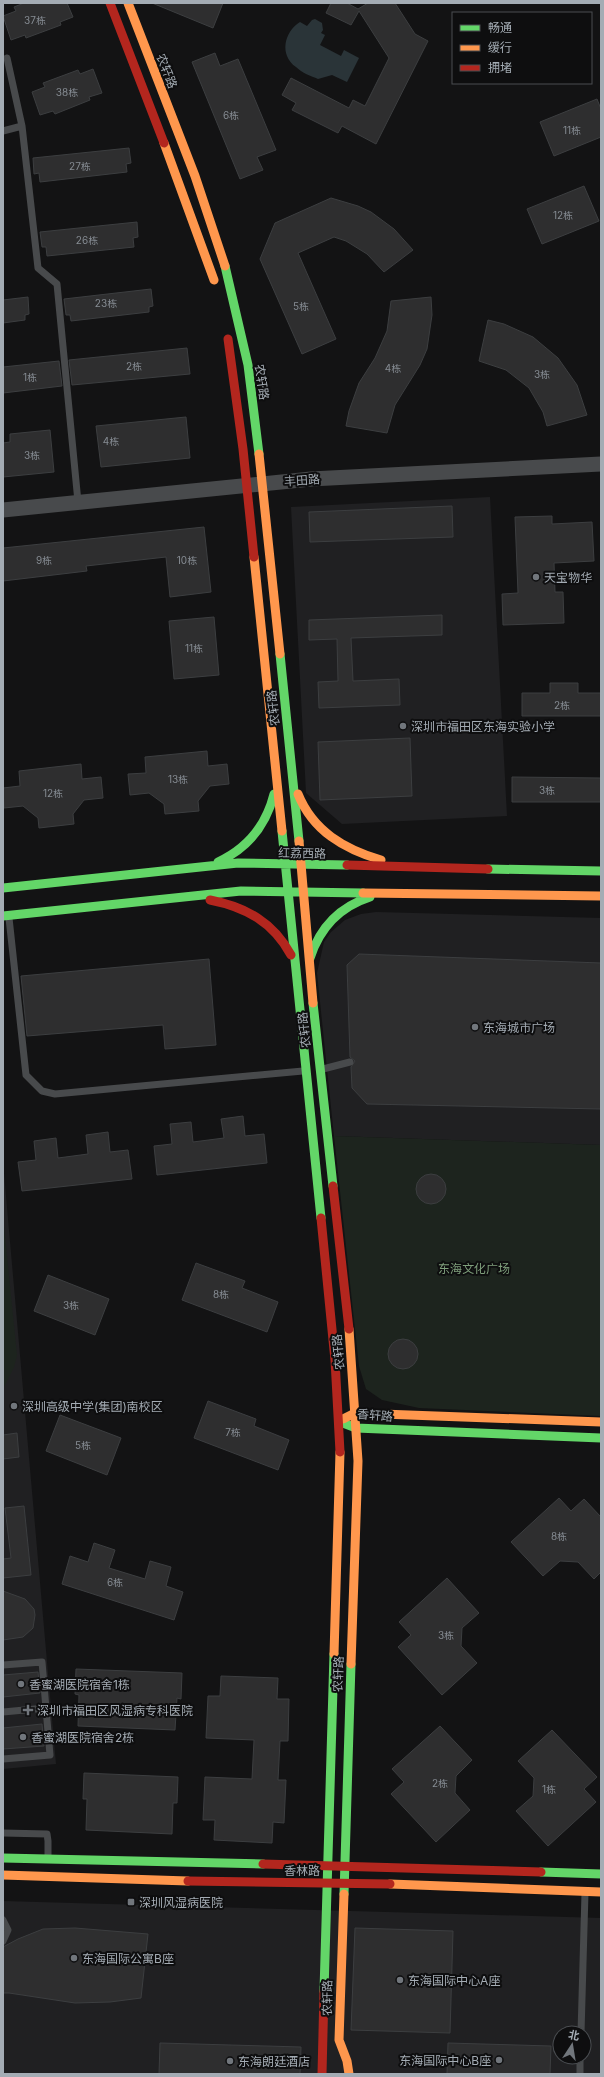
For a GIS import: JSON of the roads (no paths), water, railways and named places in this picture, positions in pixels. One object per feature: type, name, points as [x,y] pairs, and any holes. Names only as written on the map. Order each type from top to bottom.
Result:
[{"type":"street","points":[[110,3],[180,184],[216,289]]},
{"type":"street","name":"农轩路","points":[[128,3],[195,176],[228,277],[248,366],[262,484],[320,1070],[352,1362],[358,1461],[339,2040],[350,2074]]},
{"type":"street","name":"农轩路","points":[[226,330],[234,372],[247,485],[335,1360],[339,1421],[338,1437],[341,1459],[326,1882],[322,2074]]},
{"type":"street","name":"丰田路","points":[[3,510],[247,485],[601,464]]},
{"type":"street","points":[[292,778],[300,802],[310,819],[320,829],[347,849],[374,858],[410,867]]},
{"type":"street","points":[[205,867],[228,858],[246,847],[267,818],[277,782]]},
{"type":"street","name":"红荔西路","points":[[3,888],[238,863],[601,871]]},
{"type":"street","points":[[6,916],[240,891],[601,896]]},
{"type":"street","points":[[309,962],[314,945],[320,933],[328,922],[344,907],[362,898],[384,893]]},
{"type":"street","points":[[182,898],[227,903],[246,909],[261,918],[275,930],[286,946],[294,963]]},
{"type":"street","points":[[306,1071],[320,1070]]},
{"type":"street","name":"香轩路","points":[[339,1421],[355,1413],[601,1422]]},
{"type":"street","name":"香轩路","points":[[339,1421],[356,1428],[601,1438]]},
{"type":"street","name":"香林路","points":[[3,1858],[327,1864],[585,1883],[601,1892]]},
{"type":"street","points":[[47,1877],[48,1859]]},
{"type":"street","name":"香林路","points":[[3,1875],[178,1881],[326,1882],[361,1884],[585,1883],[601,1874]]},
{"type":"street","name":"农轩路","points":[[350,2074],[351,2041],[345,2028],[352,1890],[356,1885],[361,1884]]},
{"type":"lane","points":[[7,58],[22,126],[38,268],[57,284],[78,502]]},
{"type":"lane","points":[[3,131],[22,126]]},
{"type":"lane","points":[[6,916],[26,1075],[42,1090],[55,1094],[306,1071]]},
{"type":"lane","points":[[320,1070],[350,1062]]},
{"type":"lane","points":[[3,1665],[42,1662],[50,1755],[3,1759]]},
{"type":"lane","points":[[3,1712],[46,1708]]},
{"type":"lane","points":[[3,1833],[47,1834],[48,1859]]},
{"type":"lane","points":[[581,2025],[585,1883]]},
{"type":"lane","points":[[3,1920],[8,1930],[3,1941]]},
{"type":"place","name":"天宝物华","points":[[536,577]]},
{"type":"place","name":"深圳市福田区东海实验小学","points":[[403,726]]},
{"type":"place","name":"东海城市广场","points":[[475,1027]]},
{"type":"place","name":"深圳高级中学(集团)南校区","points":[[14,1406]]},
{"type":"place","name":"香蜜湖医院宿舍1栋","points":[[21,1684]]},
{"type":"place","name":"深圳市福田区风湿病专科医院","points":[[28,1710]]},
{"type":"place","name":"香蜜湖医院宿舍2栋","points":[[23,1737]]},
{"type":"place","name":"深圳风湿病医院","points":[[131,1902]]},
{"type":"place","name":"东海国际公寓B座","points":[[74,1958]]},
{"type":"place","name":"东海国际中心A座","points":[[400,1980]]},
{"type":"place","name":"东海国际中心B座","points":[[499,2060]]},
{"type":"place","name":"东海朗廷酒店","points":[[230,2061]]},
{"type":"park label","name":"东海文化广场","points":[[474,1268]]}]
